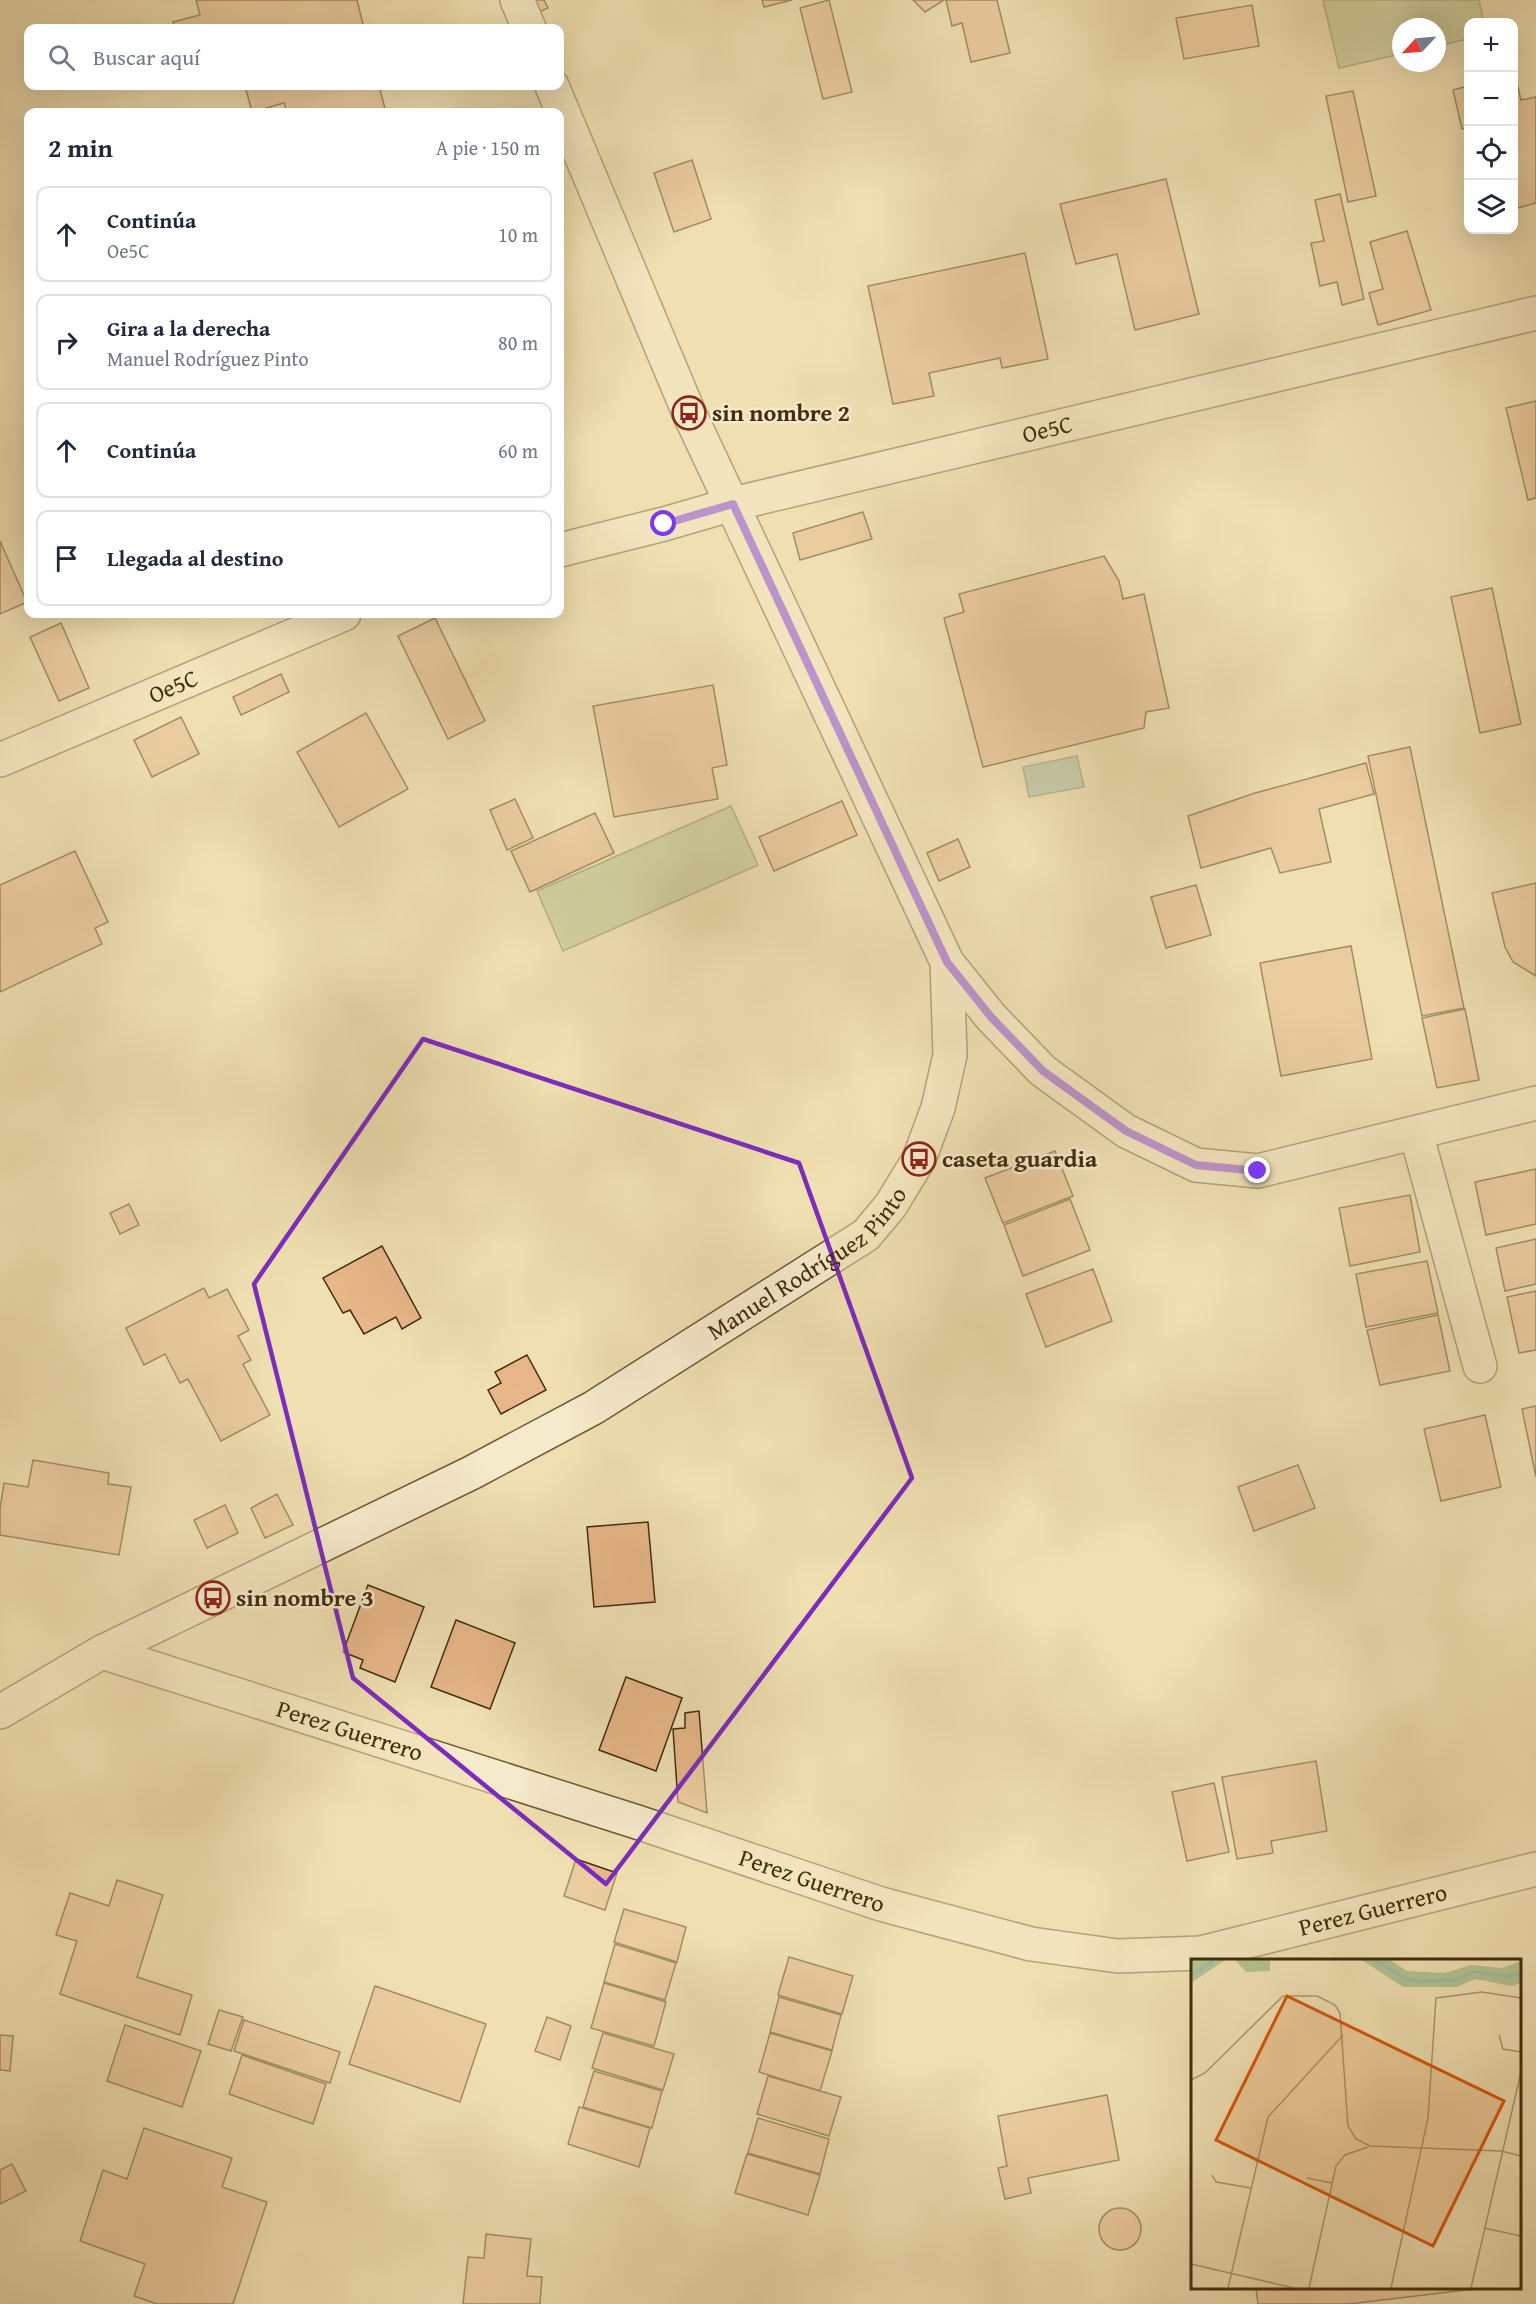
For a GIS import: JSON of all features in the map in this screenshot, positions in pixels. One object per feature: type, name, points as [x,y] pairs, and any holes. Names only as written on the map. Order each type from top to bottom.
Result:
[{"type":"street","points":[[517,0],[527,24]]},
{"type":"street","name":"Manuel Rodríguez Pinto","points":[[554,90],[561,108]]},
{"type":"street","name":"Manuel Rodríguez Pinto","points":[[0,1712],[102,1652],[471,1473],[593,1408],[866,1234],[891,1205],[919,1159],[938,1108],[950,1055],[947,962],[733,504],[688,413],[564,115]]},
{"type":"street","name":"Oe5C","points":[[564,549],[733,504],[1536,313]]},
{"type":"street","name":"Oe5C","points":[[0,760],[335,618]]},
{"type":"street","points":[[947,962],[991,1017],[1043,1071],[1126,1131],[1196,1165],[1258,1171],[1536,1103]]},
{"type":"street","points":[[1416,1133],[1480,1366]]},
{"type":"street","name":"Perez Guerrero","points":[[102,1652],[637,1822],[881,1904],[1031,1944],[1118,1956],[1201,1953],[1536,1869]]},
{"type":"highlighted area","points":[[423,1039],[799,1163],[912,1478],[606,1884],[353,1678],[254,1284]]},
{"type":"shaded area","points":[[1323,0],[1479,0],[1483,18],[1464,18],[1464,40],[1446,44],[1446,18],[1392,18],[1392,56],[1339,68]]},
{"type":"shaded area","points":[[1077,756],[1084,787],[1029,797],[1023,767]]},
{"type":"shaded area","points":[[731,806],[758,865],[563,951],[537,891]]},
{"type":"building","points":[[196,0],[357,0],[363,24],[174,24],[173,22],[200,15]]},
{"type":"building","points":[[527,0],[544,0],[548,8],[535,14]]},
{"type":"building","points":[[762,0],[792,0],[764,7]]},
{"type":"building","points":[[829,0],[852,92],[823,99],[800,8]]},
{"type":"building","points":[[913,0],[944,0],[925,12]]},
{"type":"building","points":[[946,0],[997,0],[1010,53],[971,62],[962,23],[952,26]]},
{"type":"building","points":[[1252,5],[1259,46],[1184,59],[1176,18]]},
{"type":"building","points":[[1464,87],[1464,128],[1462,129],[1453,90]]},
{"type":"building","points":[[1518,88],[1521,100],[1536,97],[1536,203],[1518,208]]},
{"type":"building","points":[[246,90],[380,90],[385,108],[286,108],[284,103],[266,108],[251,108]]},
{"type":"building","points":[[1353,91],[1376,196],[1348,202],[1326,96]]},
{"type":"building","points":[[692,160],[711,219],[674,232],[654,173]]},
{"type":"building","points":[[1166,179],[1199,314],[1135,330],[1117,254],[1076,264],[1060,204]]},
{"type":"building","points":[[1340,194],[1364,299],[1342,305],[1337,282],[1320,286],[1311,243],[1324,241],[1315,200]]},
{"type":"building","points":[[1407,231],[1431,310],[1378,325],[1369,293],[1383,289],[1370,242]]},
{"type":"building","points":[[1025,253],[1048,359],[1002,368],[1000,358],[929,373],[934,396],[893,404],[868,286]]},
{"type":"building","points":[[1536,401],[1536,498],[1528,500],[1506,408]]},
{"type":"building","points":[[863,512],[872,539],[800,560],[793,533]]},
{"type":"building","points":[[0,541],[24,595],[24,603],[0,614]]},
{"type":"building","points":[[1104,556],[1119,581],[1123,599],[1144,594],[1169,708],[1146,712],[1144,728],[983,767],[944,618],[964,612],[959,594]]},
{"type":"building","points":[[1492,588],[1521,724],[1480,733],[1451,597]]},
{"type":"building","points":[[435,618],[485,721],[448,739],[398,636]]},
{"type":"building","points":[[61,623],[89,688],[59,701],[30,637]]},
{"type":"building","points":[[281,674],[289,692],[241,715],[233,697]]},
{"type":"building","points":[[713,685],[727,765],[712,768],[718,799],[614,817],[593,706]]},
{"type":"building","points":[[366,713],[408,789],[339,827],[297,752]]},
{"type":"building","points":[[181,717],[199,754],[152,777],[134,740]]},
{"type":"building","points":[[1410,747],[1464,1008],[1422,1016],[1368,756]]},
{"type":"building","points":[[1366,763],[1374,794],[1319,809],[1331,862],[1280,873],[1271,848],[1201,868],[1188,816],[1255,793]]},
{"type":"building","points":[[515,799],[533,838],[507,850],[490,810]]},
{"type":"building","points":[[842,801],[857,835],[774,871],[759,837]]},
{"type":"building","points":[[595,813],[614,853],[530,892],[511,851]]},
{"type":"building","points":[[958,839],[970,867],[939,881],[927,853]]},
{"type":"building","points":[[75,851],[108,922],[95,928],[102,944],[0,992],[0,885]]},
{"type":"building","points":[[1536,883],[1536,976],[1513,962],[1505,947],[1492,893]]},
{"type":"building","points":[[1196,885],[1211,935],[1166,948],[1151,897]]},
{"type":"building","points":[[1351,946],[1372,1059],[1281,1076],[1260,963]]},
{"type":"building","points":[[1465,1009],[1479,1080],[1437,1088],[1422,1018]]},
{"type":"building","points":[[1055,1151],[1073,1196],[1003,1223],[985,1178]]},
{"type":"building","points":[[1536,1169],[1536,1224],[1486,1235],[1475,1182]]},
{"type":"building","points":[[1410,1195],[1420,1252],[1350,1266],[1339,1208]]},
{"type":"building","points":[[1070,1199],[1090,1250],[1023,1276],[1004,1225]]},
{"type":"building","points":[[129,1204],[139,1225],[120,1234],[110,1213]]},
{"type":"building","points":[[1536,1239],[1536,1284],[1505,1291],[1496,1248]]},
{"type":"building","points":[[382,1246],[421,1318],[402,1329],[396,1317],[364,1334],[350,1310],[343,1313],[323,1278]]},
{"type":"building","points":[[1427,1261],[1438,1313],[1366,1327],[1356,1274]]},
{"type":"building","points":[[1093,1269],[1112,1321],[1046,1347],[1026,1294]]},
{"type":"building","points":[[204,1288],[209,1298],[227,1289],[249,1330],[238,1336],[251,1360],[243,1364],[270,1415],[221,1441],[188,1379],[180,1383],[165,1354],[144,1365],[126,1328]]},
{"type":"building","points":[[1536,1291],[1536,1350],[1519,1353],[1507,1297]]},
{"type":"building","points":[[1438,1315],[1450,1371],[1380,1385],[1367,1330]]},
{"type":"building","points":[[527,1355],[546,1390],[501,1414],[488,1390],[501,1383],[495,1372]]},
{"type":"building","points":[[1536,1406],[1536,1477],[1522,1409]]},
{"type":"building","points":[[1485,1415],[1501,1487],[1441,1501],[1424,1429]]},
{"type":"building","points":[[33,1460],[109,1473],[108,1484],[131,1487],[119,1555],[0,1535],[0,1509],[4,1483],[28,1487]]},
{"type":"building","points":[[1298,1465],[1315,1508],[1254,1531],[1238,1487]]},
{"type":"building","points":[[277,1494],[293,1525],[265,1538],[251,1508]]},
{"type":"building","points":[[225,1505],[238,1533],[207,1548],[194,1520]]},
{"type":"building","points":[[648,1522],[655,1602],[594,1607],[587,1527]]},
{"type":"building","points":[[368,1585],[424,1607],[395,1682],[360,1668],[363,1660],[343,1652]]},
{"type":"building","points":[[456,1620],[515,1643],[490,1709],[431,1687]]},
{"type":"building","points":[[626,1677],[682,1698],[656,1771],[599,1750]]},
{"type":"building","points":[[699,1711],[707,1813],[678,1802],[673,1729],[685,1728],[685,1713]]},
{"type":"building","points":[[1316,1761],[1327,1831],[1271,1841],[1273,1853],[1237,1859],[1222,1777]]},
{"type":"building","points":[[1214,1783],[1229,1852],[1187,1861],[1172,1792]]},
{"type":"building","points":[[576,1859],[617,1873],[605,1910],[564,1896]]},
{"type":"building","points":[[117,1880],[163,1895],[137,1977],[192,1995],[180,2035],[60,1994],[77,1941],[56,1935],[70,1893],[109,1906]]},
{"type":"building","points":[[624,1909],[686,1927],[677,1962],[614,1942]]},
{"type":"building","points":[[615,1944],[676,1963],[665,2000],[604,1982]]},
{"type":"building","points":[[789,1957],[853,1976],[842,2014],[778,1995]]},
{"type":"building","points":[[604,1983],[666,2002],[654,2046],[591,2028]]},
{"type":"building","points":[[375,1986],[486,2024],[460,2102],[349,2064]]},
{"type":"building","points":[[779,1997],[841,2015],[832,2050],[770,2032]]},
{"type":"building","points":[[219,2010],[243,2017],[231,2051],[208,2044]]},
{"type":"building","points":[[547,2017],[571,2026],[560,2060],[535,2051]]},
{"type":"building","points":[[244,2020],[340,2052],[330,2083],[234,2051]]},
{"type":"building","points":[[125,2025],[201,2051],[182,2107],[107,2081]]},
{"type":"building","points":[[603,2033],[674,2054],[663,2090],[592,2068]]},
{"type":"building","points":[[770,2033],[832,2051],[820,2091],[759,2072]]},
{"type":"building","points":[[0,2035],[13,2036],[10,2071],[0,2070]]},
{"type":"building","points":[[242,2055],[326,2084],[313,2124],[229,2094]]},
{"type":"building","points":[[594,2071],[662,2091],[652,2128],[583,2107]]},
{"type":"building","points":[[768,2076],[841,2097],[829,2136],[757,2114]]},
{"type":"building","points":[[1107,2095],[1119,2160],[1028,2178],[1031,2193],[1005,2199],[998,2168],[1007,2166],[998,2116]]},
{"type":"building","points":[[579,2107],[650,2128],[639,2167],[568,2144]]},
{"type":"building","points":[[758,2118],[829,2139],[820,2174],[748,2153]]},
{"type":"building","points":[[144,2128],[232,2158],[222,2187],[267,2202],[233,2304],[157,2304],[134,2296],[145,2264],[80,2241],[103,2170],[127,2179]]},
{"type":"building","points":[[747,2154],[820,2175],[808,2215],[735,2193]]},
{"type":"building","points":[[12,2164],[26,2191],[0,2204],[0,2170]]},
{"type":"building","points":[[1120,2208],[1128,2209],[1135,2214],[1140,2221],[1140,2237],[1135,2244],[1128,2249],[1120,2250],[1112,2249],[1105,2244],[1100,2237],[1099,2229],[1100,2221],[1105,2214],[1112,2209]]},
{"type":"building","points":[[486,2234],[531,2239],[527,2276],[542,2277],[540,2304],[463,2304],[468,2257],[484,2258]]},
{"type":"building","points":[[1256,2289],[1474,2289],[1349,2304],[1258,2304]]},
{"type":"place","name":"sin nombre 2","points":[[689,413]]},
{"type":"place","name":"caseta guardia","points":[[919,1159]]},
{"type":"place","name":"sin nombre 3","points":[[213,1598]]},
{"type":"route","points":[[664,524],[733,504],[947,962],[991,1017],[1043,1071],[1126,1131],[1196,1165],[1258,1171]]}]
